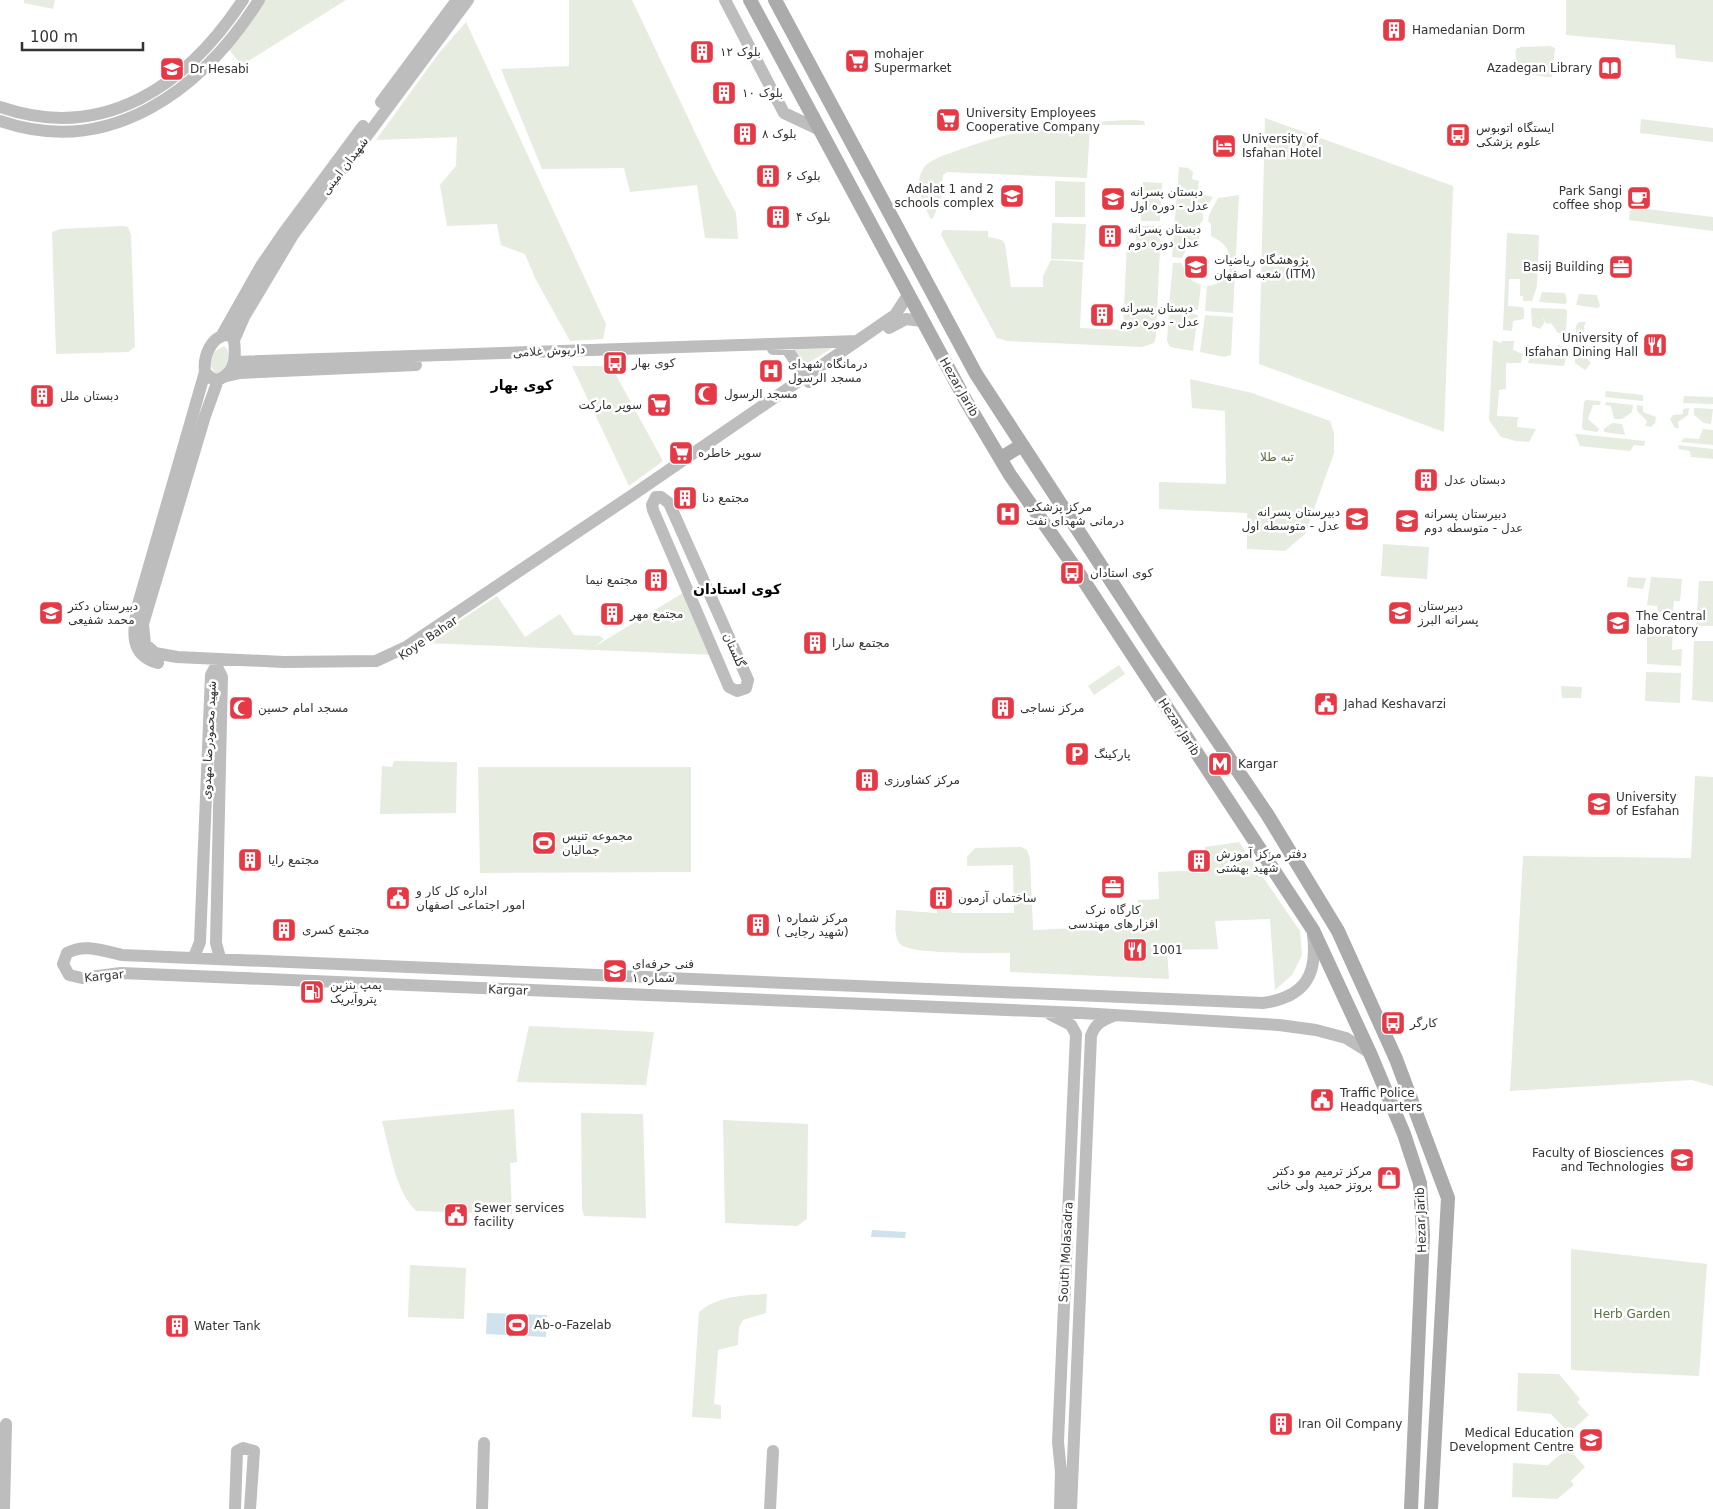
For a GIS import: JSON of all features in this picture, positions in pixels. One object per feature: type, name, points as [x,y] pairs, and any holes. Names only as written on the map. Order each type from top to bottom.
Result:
[{"type":"main road","name":"Hezar Jarib","points":[[750,0],[966,401],[1001,458],[1313,930],[1370,1053],[1404,1134],[1420,1183],[1423,1235],[1411,1509]]},
{"type":"main road","name":"Hezar Jarib","points":[[775,0],[976,374],[1288,848],[1338,931],[1399,1069],[1448,1198],[1431,1509]]},
{"type":"main road","points":[[1001,458],[1022,445]]},
{"type":"street","points":[[0,107],[32,115],[77,118],[103,114],[132,104],[155,92],[190,64],[210,43],[243,0]]},
{"type":"street","points":[[0,121],[44,130],[78,131],[107,126],[137,116],[162,103],[198,73],[220,52],[259,0]]},
{"type":"street","name":"شهیدان امینی","points":[[228,337],[244,317],[293,235],[436,36],[457,0]]},
{"type":"street","name":"شهیدان امینی","points":[[436,36],[468,0]]},
{"type":"street","points":[[725,0],[784,113],[818,129]]},
{"type":"street","name":"Koye Bahar","points":[[218,663],[176,666],[154,662],[137,649],[132,634],[137,608],[205,372],[208,352],[214,342],[228,337],[234,362],[222,378],[188,470],[146,611],[142,634],[145,644],[150,651],[162,656],[218,663],[335,670],[376,666],[396,660],[859,343],[895,315],[908,295]]},
{"type":"street","name":"Koye Bahar","points":[[859,343],[901,320],[914,318],[922,321]]},
{"type":"street","name":"داریوش غلامی","points":[[222,378],[250,373],[522,357],[859,343]]},
{"type":"street","points":[[783,345],[807,379]]},
{"type":"street","name":"داریوش غلامی","points":[[234,362],[522,357]]},
{"type":"street","points":[[205,372],[211,378],[222,378]]},
{"type":"street","name":"گلستان","points":[[656,497],[661,497],[670,503],[748,680],[746,688],[738,691],[729,687],[653,510],[652,505],[656,497]]},
{"type":"street","name":"شهید محمودرضا مهدوی","points":[[194,957],[200,942],[211,675],[218,663]]},
{"type":"street","name":"شهید محمودرضا مهدوی","points":[[218,663],[222,678],[216,943],[220,958]]},
{"type":"street","points":[[202,882],[217,883]]},
{"type":"street","name":"Kargar","points":[[1313,930],[1316,954],[1311,974],[1302,988],[1282,1001],[1263,1003],[122,954],[100,949],[73,950],[67,953],[62,964],[69,975],[82,978],[121,973],[962,1008],[1279,1025],[1316,1030],[1346,1038],[1370,1053]]},
{"type":"street","points":[[875,1005],[889,1000],[928,1001],[931,997],[930,992],[925,989]]},
{"type":"street","points":[[962,1008],[955,1004],[954,1000],[956,997],[1012,997],[1032,994]]},
{"type":"street","points":[[1181,1019],[1183,1000]]},
{"type":"street","name":"South Molasadra","points":[[1044,1012],[1071,1025],[1076,1034],[1058,1442],[1061,1472],[1060,1509]]},
{"type":"street","name":"South Molasadra","points":[[1071,1509],[1091,1041],[1093,1029],[1102,1020],[1117,1015]]},
{"type":"street","points":[[1076,1043],[1082,1036],[1087,1037],[1091,1041]]},
{"type":"street","points":[[1067,1248],[1083,1249]]},
{"type":"street","points":[[4,1509],[6,1424]]},
{"type":"street","points":[[482,1509],[484,1443]]},
{"type":"street","points":[[235,1509],[237,1451],[243,1448],[254,1451],[250,1509]]},
{"type":"street","points":[[770,1509],[773,1451]]},
{"type":"green space","points":[[24,0],[55,0],[53,9],[24,3]]},
{"type":"green space","points":[[260,0],[346,0],[242,65],[225,45]]},
{"type":"green space","points":[[569,0],[632,0],[712,168],[736,213],[738,239],[705,238],[697,185],[630,192],[624,168],[542,169],[501,69],[569,66]]},
{"type":"green space","points":[[1566,0],[1713,0],[1713,62],[1676,58],[1675,45],[1566,35]]},
{"type":"green space","points":[[466,22],[606,324],[603,339],[570,341],[535,278],[525,254],[501,245],[497,224],[447,226],[440,185],[456,166],[457,137],[376,140],[439,53]]},
{"type":"green space","points":[[1550,46],[1555,48],[1552,77],[1532,74],[1521,68],[1517,63],[1516,49],[1521,47]]},
{"type":"green space","points":[[1265,118],[1453,186],[1444,432],[1259,364]]},
{"type":"green space","points":[[1641,119],[1713,128],[1713,142],[1640,133]]},
{"type":"green space","points":[[1144,121],[1145,125],[1090,125],[1087,178],[947,172],[943,175],[941,199],[933,218],[931,219],[922,201],[919,188],[920,175],[923,169],[933,160],[943,156],[979,143],[1044,128],[1088,122]]},
{"type":"green space","points":[[1179,167],[1188,168],[1193,172],[1192,179],[1199,181],[1198,193],[1213,197],[1208,205],[1202,207],[1203,220],[1200,224],[1199,239],[1187,247],[1182,258],[1172,257]]},
{"type":"green space","points":[[1055,181],[1085,182],[1085,217],[1055,217]]},
{"type":"green space","points":[[1143,182],[1162,183],[1160,221],[1141,221]]},
{"type":"green space","points":[[1239,195],[1233,313],[1205,311],[1207,286],[1214,285],[1225,277],[1230,265],[1228,251],[1220,241],[1211,236],[1211,224],[1208,221],[1209,215],[1218,198]]},
{"type":"green space","points":[[1630,207],[1713,217],[1713,231],[1629,220]]},
{"type":"green space","points":[[1052,223],[1086,224],[1084,260],[1051,259]]},
{"type":"green space","points":[[1141,226],[1161,226],[1156,336],[1154,343],[1142,347],[1007,341],[997,338],[941,235],[943,230],[988,231],[988,237],[1002,240],[1005,244],[1011,287],[1043,287],[1043,276],[1051,260],[1083,262],[1080,328],[1123,330],[1127,242],[1136,242],[1136,228],[1141,228]]},
{"type":"green space","points":[[128,227],[131,235],[135,347],[128,352],[56,354],[52,232],[60,229]]},
{"type":"green space","points":[[1507,233],[1539,235],[1537,286],[1532,301],[1523,301],[1523,296],[1520,296],[1520,279],[1509,279],[1508,306],[1522,307],[1524,309],[1524,319],[1513,321],[1512,331],[1503,330]]},
{"type":"green space","points":[[1173,263],[1181,263],[1191,280],[1201,285],[1198,310],[1169,306]]},
{"type":"green space","points":[[1542,292],[1565,293],[1567,302],[1565,304],[1539,302]]},
{"type":"green space","points":[[1579,294],[1597,295],[1600,306],[1597,308],[1576,305]]},
{"type":"green space","points":[[1532,308],[1565,309],[1567,311],[1566,332],[1558,333],[1551,323],[1547,324],[1541,315],[1545,322],[1540,329],[1532,326]]},
{"type":"green space","points":[[1169,310],[1198,315],[1193,351],[1170,347],[1167,341]]},
{"type":"green space","points":[[1205,315],[1233,317],[1231,355],[1224,357],[1200,352]]},
{"type":"green space","points":[[1579,322],[1586,322],[1584,326],[1583,354],[1591,363],[1585,370],[1575,363],[1576,326]]},
{"type":"green space","points":[[1493,340],[1501,343],[1502,341],[1514,341],[1513,350],[1523,354],[1521,363],[1506,363],[1506,389],[1499,390],[1497,416],[1518,417],[1517,427],[1536,429],[1529,442],[1501,437],[1489,420]]},
{"type":"green space","points":[[791,345],[832,348],[804,364]]},
{"type":"green space","points":[[1558,345],[1566,347],[1565,364],[1563,366],[1528,363],[1530,356],[1533,356],[1533,349],[1540,347],[1545,353],[1548,351],[1551,354]]},
{"type":"green space","points":[[224,346],[229,354],[228,362],[216,374],[210,365],[214,352]]},
{"type":"green space","points":[[572,366],[611,366],[663,461],[629,486]]},
{"type":"green space","name":"تبه طلا","points":[[1190,379],[1252,393],[1330,421],[1334,433],[1334,453],[1305,534],[1285,551],[1247,549],[1247,513],[1159,509],[1159,482],[1226,484],[1225,411],[1192,408]]},
{"type":"green space","points":[[1606,391],[1643,395],[1643,401],[1605,397]]},
{"type":"green space","points":[[1684,396],[1713,397],[1713,404],[1683,403]]},
{"type":"green space","points":[[1586,400],[1601,401],[1600,405],[1593,405],[1588,419],[1599,429],[1597,432],[1582,428],[1584,402]]},
{"type":"green space","points":[[1606,402],[1633,405],[1632,412],[1622,419],[1614,419],[1611,406],[1605,405]]},
{"type":"green space","points":[[1637,405],[1643,406],[1643,412],[1656,417],[1655,423],[1651,427],[1645,426],[1647,421],[1637,411]]},
{"type":"green space","points":[[1689,408],[1688,415],[1678,422],[1679,428],[1675,428],[1670,419],[1673,415],[1683,414],[1683,409]]},
{"type":"green space","points":[[1694,408],[1713,409],[1711,424],[1704,423],[1694,415]]},
{"type":"green space","points":[[1612,423],[1622,424],[1625,435],[1604,432],[1604,429]]},
{"type":"green space","points":[[1703,429],[1713,430],[1713,445],[1681,442],[1684,438],[1699,439]]},
{"type":"green space","points":[[1575,434],[1645,441],[1644,446],[1634,445],[1630,451],[1580,446]]},
{"type":"green space","points":[[1678,445],[1713,449],[1713,459],[1691,457],[1690,451],[1679,449]]},
{"type":"green space","points":[[1383,544],[1429,547],[1427,579],[1381,576]]},
{"type":"green space","points":[[1628,577],[1646,578],[1643,589],[1627,587]]},
{"type":"green space","points":[[1651,577],[1682,579],[1680,601],[1674,601],[1673,611],[1658,612],[1657,606],[1647,605]]},
{"type":"green space","points":[[1699,581],[1713,581],[1713,626],[1696,626]]},
{"type":"green space","points":[[688,590],[716,655],[426,643],[497,596],[525,637],[560,614],[574,635],[600,636],[604,639],[594,647]]},
{"type":"green space","points":[[1658,625],[1673,626],[1672,650],[1682,649],[1681,666],[1647,664],[1647,631]]},
{"type":"green space","points":[[1694,641],[1713,641],[1713,702],[1692,700]]},
{"type":"green space","points":[[1119,665],[1125,674],[1094,695],[1088,686]]},
{"type":"green space","points":[[1646,672],[1681,673],[1680,703],[1645,701]]},
{"type":"green space","points":[[1561,686],[1582,687],[1581,698],[1562,698]]},
{"type":"green space","points":[[394,761],[457,762],[456,813],[380,814],[382,766],[392,767]]},
{"type":"green space","points":[[478,767],[691,767],[691,872],[480,873]]},
{"type":"green space","points":[[1695,776],[1713,777],[1713,1086],[1692,1080],[1510,1091],[1523,856],[1691,858]]},
{"type":"green space","points":[[1239,842],[1300,931],[1302,955],[1292,975],[1275,990],[1270,919],[1215,921],[1218,949],[1167,950],[1169,979],[1010,972],[1010,953],[952,953],[919,950],[907,948],[900,944],[896,936],[896,910],[937,913],[937,909],[951,909],[952,913],[1014,913],[1013,865],[967,866],[967,857],[975,848],[1021,847],[1027,850],[1030,858],[1033,930],[1139,925],[1138,900],[1159,899],[1158,872],[1206,870],[1205,847]]},
{"type":"green space","points":[[529,1026],[654,1032],[646,1085],[517,1082]]},
{"type":"green space","points":[[514,1109],[517,1162],[510,1163],[512,1214],[417,1211],[410,1204],[394,1170],[382,1121]]},
{"type":"green space","points":[[581,1113],[643,1114],[646,1218],[584,1216],[582,1209]]},
{"type":"green space","points":[[723,1120],[808,1124],[807,1219],[797,1226],[725,1223]]},
{"type":"green space","name":"Herb Garden","points":[[1571,1249],[1707,1264],[1699,1376],[1571,1370]]},
{"type":"green space","points":[[410,1265],[466,1268],[464,1319],[408,1317]]},
{"type":"green space","points":[[767,1294],[766,1313],[743,1320],[739,1327],[738,1345],[718,1350],[714,1404],[721,1405],[721,1419],[692,1417],[699,1312],[722,1300],[740,1296]]},
{"type":"green space","points":[[1518,1373],[1559,1374],[1580,1399],[1577,1402],[1589,1415],[1569,1433],[1551,1414],[1517,1411]]},
{"type":"green space","points":[[1568,1448],[1585,1467],[1571,1481],[1574,1485],[1557,1499],[1512,1497],[1513,1463],[1548,1465]]},
{"type":"water","points":[[872,1230],[906,1232],[905,1238],[871,1237]]},
{"type":"water","name":"Ab-o-Fazelab","points":[[487,1313],[547,1315],[546,1337],[486,1334]]},
{"type":"place","name":"Hamedanian Dorm","points":[[1394,30]]},
{"type":"place","name":"بلوک ۱۲","points":[[702,52]]},
{"type":"place","name":"mohajer Supermarket","points":[[857,61]]},
{"type":"place","name":"Azadegan Library","points":[[1610,68]]},
{"type":"place","name":"Dr Hesabi","points":[[172,69]]},
{"type":"place","name":"بلوک ۱۰","points":[[724,93]]},
{"type":"place","name":"University Employees Cooperative Company","points":[[948,120]]},
{"type":"place","name":"بلوک ۸","points":[[745,134]]},
{"type":"place","name":"ایستگاه اتوبوس علوم پزشکی","points":[[1458,135]]},
{"type":"place","name":"University of Isfahan Hotel","points":[[1224,146]]},
{"type":"place","name":"بلوک ۶","points":[[768,176]]},
{"type":"place","name":"Adalat 1 and 2 schools complex","points":[[1012,196]]},
{"type":"place","name":"Park Sangi coffee shop","points":[[1639,198]]},
{"type":"place","name":"دبستان پسرانه عدل - دوره اول","points":[[1113,199]]},
{"type":"place","name":"بلوک ۴","points":[[778,217]]},
{"type":"place","name":"دبستان پسرانه عدل دوره دوم","points":[[1110,236]]},
{"type":"place","name":"پژوهشگاه رياضيات شعبه اصفهان (ITM)","points":[[1196,267]]},
{"type":"place","name":"Basij Building","points":[[1621,267]]},
{"type":"place","name":"دبستان پسرانه عدل - دوره دوم","points":[[1102,315]]},
{"type":"place","name":"University of Isfahan Dining Hall","points":[[1655,345]]},
{"type":"place","name":"کوی بهار","points":[[615,363]]},
{"type":"place","name":"درمانگاه شهدای مسجد الرسول","points":[[771,371]]},
{"type":"place","name":"مسجد الرسول","points":[[706,394]]},
{"type":"place","name":"دبستان ملل","points":[[42,396]]},
{"type":"place","name":"سوپر مارکت","points":[[659,405]]},
{"type":"place","name":"سوپر خاطره","points":[[681,453]]},
{"type":"place","name":"دبستان عدل","points":[[1426,480]]},
{"type":"place","name":"مجتمع دنا","points":[[685,498]]},
{"type":"place","name":"مرکز پزشکی درمانی شهدای نفت","points":[[1008,514]]},
{"type":"place","name":"دبیرستان پسرانه عدل - متوسطه اول","points":[[1357,519]]},
{"type":"place","name":"دبیرستان پسرانه عدل - متوسطه دوم","points":[[1407,521]]},
{"type":"place","name":"کوی استادان","points":[[1072,573]]},
{"type":"place","name":"مجتمع نیما","points":[[656,580]]},
{"type":"place","name":"دبیرستان دکتر محمد شفیعی","points":[[51,613]]},
{"type":"place","name":"دبیرستان پسرانه البرز","points":[[1400,613]]},
{"type":"place","name":"مجتمع مهر","points":[[612,614]]},
{"type":"place","name":"The Central laboratory","points":[[1618,623]]},
{"type":"place","name":"مجتمع سارا","points":[[815,643]]},
{"type":"place","name":"Jahad Keshavarzi","points":[[1326,704]]},
{"type":"place","name":"مسجد امام حسین","points":[[241,708]]},
{"type":"place","name":"مرکز نساجی","points":[[1003,708]]},
{"type":"place","name":"پارکینگ","points":[[1077,754]]},
{"type":"place","name":"Kargar","points":[[1220,764]]},
{"type":"place","name":"مرکز کشاورزی","points":[[867,780]]},
{"type":"place","name":"University of Esfahan","points":[[1599,804]]},
{"type":"place","name":"مجموعه تنیس جمالیان","points":[[544,843]]},
{"type":"place","name":"مجتمع رایا","points":[[250,860]]},
{"type":"place","name":"دفتر مرکز آموزش شهید بهشتی","points":[[1199,861]]},
{"type":"place","name":"کارگاه نرک افزارهای مهندسی","points":[[1113,887]]},
{"type":"place","name":"اداره کل کار و امور اجتماعی اصفهان","points":[[398,898]]},
{"type":"place","name":"ساختمان آزمون","points":[[941,898]]},
{"type":"place","name":"مرکز شماره ۱ ( شهید رجایی)","points":[[758,925]]},
{"type":"place","name":"مجتمع کسری","points":[[284,930]]},
{"type":"place","name":"1001","points":[[1135,950]]},
{"type":"place","name":"فنی حرفه‌ای شماره ۱","points":[[615,971]]},
{"type":"place","name":"پمپ بنزین پتروآیریک","points":[[312,992]]},
{"type":"place","name":"کارگر","points":[[1393,1023]]},
{"type":"place","name":"Traffic Police Headquarters","points":[[1322,1100]]},
{"type":"place","name":"Faculty of Biosciences and Technologies","points":[[1682,1160]]},
{"type":"place","name":"مرکز ترمیم مو دکتر پروتز حمید ولی خانی","points":[[1389,1178]]},
{"type":"place","name":"Sewer services facility","points":[[456,1215]]},
{"type":"place","name":"Ab-o-Fazelab","points":[[517,1325]]},
{"type":"place","name":"Water Tank","points":[[177,1326]]},
{"type":"place","name":"Iran Oil Company","points":[[1281,1424]]},
{"type":"place","name":"Medical Education Development Centre","points":[[1591,1440]]},
{"type":"district","name":"کوی بهار","points":[[522,385]]},
{"type":"district","name":"کوی استادان","points":[[737,589]]}]
